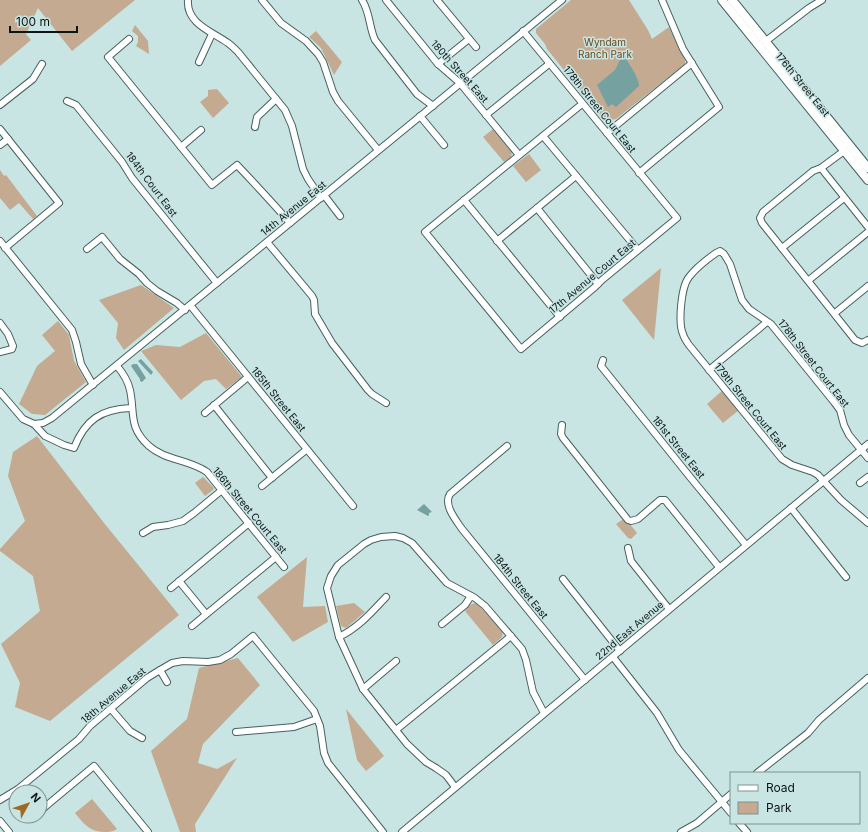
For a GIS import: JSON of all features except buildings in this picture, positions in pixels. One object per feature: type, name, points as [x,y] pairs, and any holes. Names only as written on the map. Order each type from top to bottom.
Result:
[{"type":"main road","name":"176th Street East","points":[[722,0],[766,41],[868,168]]},
{"type":"main road","name":"176th Street East","points":[[732,0],[745,22],[812,112],[868,180]]},
{"type":"main road","points":[[812,112],[820,116],[836,134],[842,136]]},
{"type":"main road","points":[[844,151],[850,152],[864,169],[868,171]]},
{"type":"street","points":[[188,0],[190,14],[197,22],[212,34],[229,43],[238,52],[284,110],[292,126],[308,179],[340,216]]},
{"type":"street","points":[[262,0],[281,23],[306,40],[318,54],[323,62],[333,92],[338,101],[378,150]]},
{"type":"street","points":[[362,0],[368,14],[372,34],[375,40],[417,94],[432,106]]},
{"type":"street","name":"180th Street East","points":[[386,0],[438,64],[460,83],[519,155]]},
{"type":"street","points":[[437,0],[476,47]]},
{"type":"street","name":"14th Avenue East","points":[[34,424],[43,423],[52,418],[117,366],[562,0]]},
{"type":"street","points":[[639,173],[719,106],[680,42],[662,0]]},
{"type":"street","points":[[766,41],[809,8],[822,0]]},
{"type":"street","name":"178th Street Court East","points":[[523,31],[677,218]]},
{"type":"street","points":[[199,62],[212,34]]},
{"type":"street","points":[[438,64],[469,39]]},
{"type":"street","points":[[129,40],[108,57],[212,185],[237,165],[290,223]]},
{"type":"street","points":[[607,133],[692,63]]},
{"type":"street","points":[[0,106],[33,79],[42,64]]},
{"type":"street","points":[[486,115],[549,64]]},
{"type":"street","points":[[255,128],[257,117],[276,99]]},
{"type":"street","name":"184th Court East","points":[[67,101],[76,105],[122,162],[132,178],[217,283]]},
{"type":"street","points":[[560,317],[464,200],[582,104]]},
{"type":"street","points":[[420,116],[444,145]]},
{"type":"street","points":[[0,129],[59,202],[5,248]]},
{"type":"street","points":[[181,147],[201,130]]},
{"type":"street","points":[[543,136],[638,250]]},
{"type":"street","points":[[0,145],[8,139]]},
{"type":"street","points":[[844,151],[821,168],[813,171],[761,214],[760,218],[762,223],[809,280],[855,340],[861,342],[868,340]]},
{"type":"street","points":[[821,168],[868,227]]},
{"type":"street","points":[[497,241],[576,176]]},
{"type":"street","points":[[782,248],[844,198]]},
{"type":"street","name":"17th Avenue Court East","points":[[464,200],[425,232],[521,349],[677,218]]},
{"type":"street","points":[[537,208],[598,284]]},
{"type":"street","points":[[809,280],[868,232]]},
{"type":"street","points":[[87,249],[102,237],[120,259],[139,274],[146,283],[157,292],[177,303],[184,310]]},
{"type":"street","points":[[0,241],[72,330],[81,364],[93,385]]},
{"type":"street","points":[[267,242],[312,296],[314,300],[315,314],[325,332],[361,382],[372,394],[386,403]]},
{"type":"street","name":"178th Street Court East","points":[[683,334],[681,324],[684,288],[688,278],[712,256],[720,251],[723,252],[730,264],[742,300],[749,309],[771,324],[837,406],[843,416],[844,425],[849,435],[868,458]]},
{"type":"street","points":[[835,313],[868,286]]},
{"type":"street","name":"185th Street East","points":[[190,306],[353,506]]},
{"type":"street","points":[[0,322],[13,346],[0,352]]},
{"type":"street","points":[[709,370],[767,322]]},
{"type":"street","name":"179th Street Court East","points":[[683,334],[689,345],[782,460],[813,472],[824,481],[841,500],[868,523]]},
{"type":"street","name":"181st Street East","points":[[603,360],[601,366],[606,373],[746,545]]},
{"type":"street","name":"186th Street Court East","points":[[117,366],[129,386],[133,421],[137,430],[149,446],[160,454],[192,463],[207,472],[284,567]]},
{"type":"street","points":[[204,413],[248,377]]},
{"type":"street","points":[[0,392],[20,416],[26,421],[34,424],[45,436],[74,448],[81,432],[95,418],[108,411],[131,408]]},
{"type":"street","points":[[214,405],[272,478]]},
{"type":"street","points":[[562,425],[561,434],[563,438],[628,520],[638,519],[660,500],[665,500],[720,567]]},
{"type":"street","name":"22nd East Avenue","points":[[402,832],[868,444]]},
{"type":"street","name":"184th Street East","points":[[507,446],[450,494],[448,500],[450,508],[462,529],[585,680]]},
{"type":"street","points":[[262,486],[306,450]]},
{"type":"street","points":[[860,483],[868,477]]},
{"type":"street","points":[[143,533],[153,527],[182,521],[222,490]]},
{"type":"street","points":[[791,508],[846,577]]},
{"type":"street","points":[[171,588],[249,524]]},
{"type":"street","points":[[455,787],[446,776],[419,756],[362,689],[339,637],[333,614],[328,588],[331,576],[338,565],[371,540],[381,537],[395,536],[412,543],[447,583],[471,596],[485,606],[522,649],[525,655],[533,692],[544,713]]},
{"type":"street","points":[[628,548],[631,561],[669,609]]},
{"type":"street","points":[[192,626],[276,557]]},
{"type":"street","points":[[563,579],[620,651]]},
{"type":"street","points":[[179,581],[206,614]]},
{"type":"street","points":[[442,624],[465,604],[471,596]]},
{"type":"street","points":[[339,637],[362,623],[386,597]]},
{"type":"street","name":"18th Avenue East","points":[[0,800],[18,789],[79,739],[90,726],[160,670],[172,663],[183,661],[208,662],[220,660],[231,654],[253,636],[314,711],[317,719]]},
{"type":"street","points":[[396,730],[511,636]]},
{"type":"street","points":[[613,657],[657,713],[679,750],[730,812]]},
{"type":"street","points":[[362,689],[396,661]]},
{"type":"street","points":[[160,670],[167,682]]},
{"type":"street","points":[[758,772],[808,733],[819,720],[868,678]]},
{"type":"street","points":[[111,709],[130,731],[142,738]]},
{"type":"street","points":[[236,732],[294,727],[317,719],[320,726],[324,753],[328,763],[383,832]]},
{"type":"street","points":[[48,804],[94,766],[148,832]]},
{"type":"street","points":[[681,832],[697,823],[730,795]]},
{"type":"street","points":[[0,821],[9,832]]},
{"type":"street","points":[[740,824],[746,832]]},
{"type":"green space","points":[[0,0],[135,0],[72,51],[38,8],[26,34],[31,40],[0,66]]},
{"type":"green space","name":"Wyndam Ranch Park","points":[[571,0],[629,0],[652,39],[669,27],[685,60],[685,64],[616,119],[605,121],[547,49],[536,33],[536,29]]},
{"type":"green space","points":[[135,25],[148,41],[149,54],[136,46],[138,36],[132,31]]},
{"type":"green space","points":[[316,31],[342,62],[334,75],[321,48],[309,37]]},
{"type":"green space","points":[[217,89],[229,103],[213,118],[200,102],[208,96],[208,90]]},
{"type":"green space","points":[[493,129],[512,152],[511,157],[504,162],[483,137]]},
{"type":"green space","points":[[529,154],[541,170],[526,182],[513,166]]},
{"type":"green space","points":[[0,170],[4,176],[6,175],[37,216],[33,219],[19,203],[10,210],[0,198]]},
{"type":"green space","points":[[661,268],[654,340],[622,300]]},
{"type":"green space","points":[[141,285],[174,308],[124,350],[116,338],[118,323],[99,300]]},
{"type":"green space","points":[[58,321],[69,335],[74,361],[86,382],[45,415],[32,414],[19,404],[37,366],[55,351],[42,335]]},
{"type":"green space","points":[[206,333],[242,377],[226,389],[216,379],[204,381],[181,400],[141,351],[156,345],[180,347]]},
{"type":"green space","points":[[723,390],[739,410],[723,423],[707,404]]},
{"type":"green space","points":[[37,436],[104,523],[179,615],[50,721],[15,707],[20,683],[1,644],[40,611],[33,576],[0,551],[0,549],[25,521],[8,476],[13,452]]},
{"type":"green space","points":[[203,477],[214,488],[205,496],[195,483]]},
{"type":"green space","points":[[625,518],[637,533],[631,539],[628,538],[616,524]]},
{"type":"green space","points":[[307,557],[303,607],[325,606],[328,622],[293,642],[257,597]]},
{"type":"green space","points":[[354,603],[365,612],[346,628],[341,626],[336,606]]},
{"type":"green space","points":[[475,603],[503,632],[502,637],[493,645],[465,611],[470,605]]},
{"type":"green space","points":[[238,658],[260,685],[203,744],[198,763],[217,769],[237,758],[195,824],[196,832],[180,832],[151,751],[187,719],[199,668]]},
{"type":"green space","points":[[346,709],[384,756],[366,771],[357,760]]},
{"type":"green space","points":[[92,799],[117,829],[107,832],[99,832],[91,829],[78,817],[75,813]]},
{"type":"water","points":[[622,56],[624,56],[633,71],[639,82],[639,86],[616,107],[612,104],[608,107],[597,85],[615,70]]},
{"type":"water","points":[[141,359],[153,372],[151,375],[138,361]]},
{"type":"water","points":[[133,364],[137,364],[146,378],[142,382],[131,366]]},
{"type":"water","points":[[424,504],[432,512],[429,513],[428,516],[417,510]]}]
